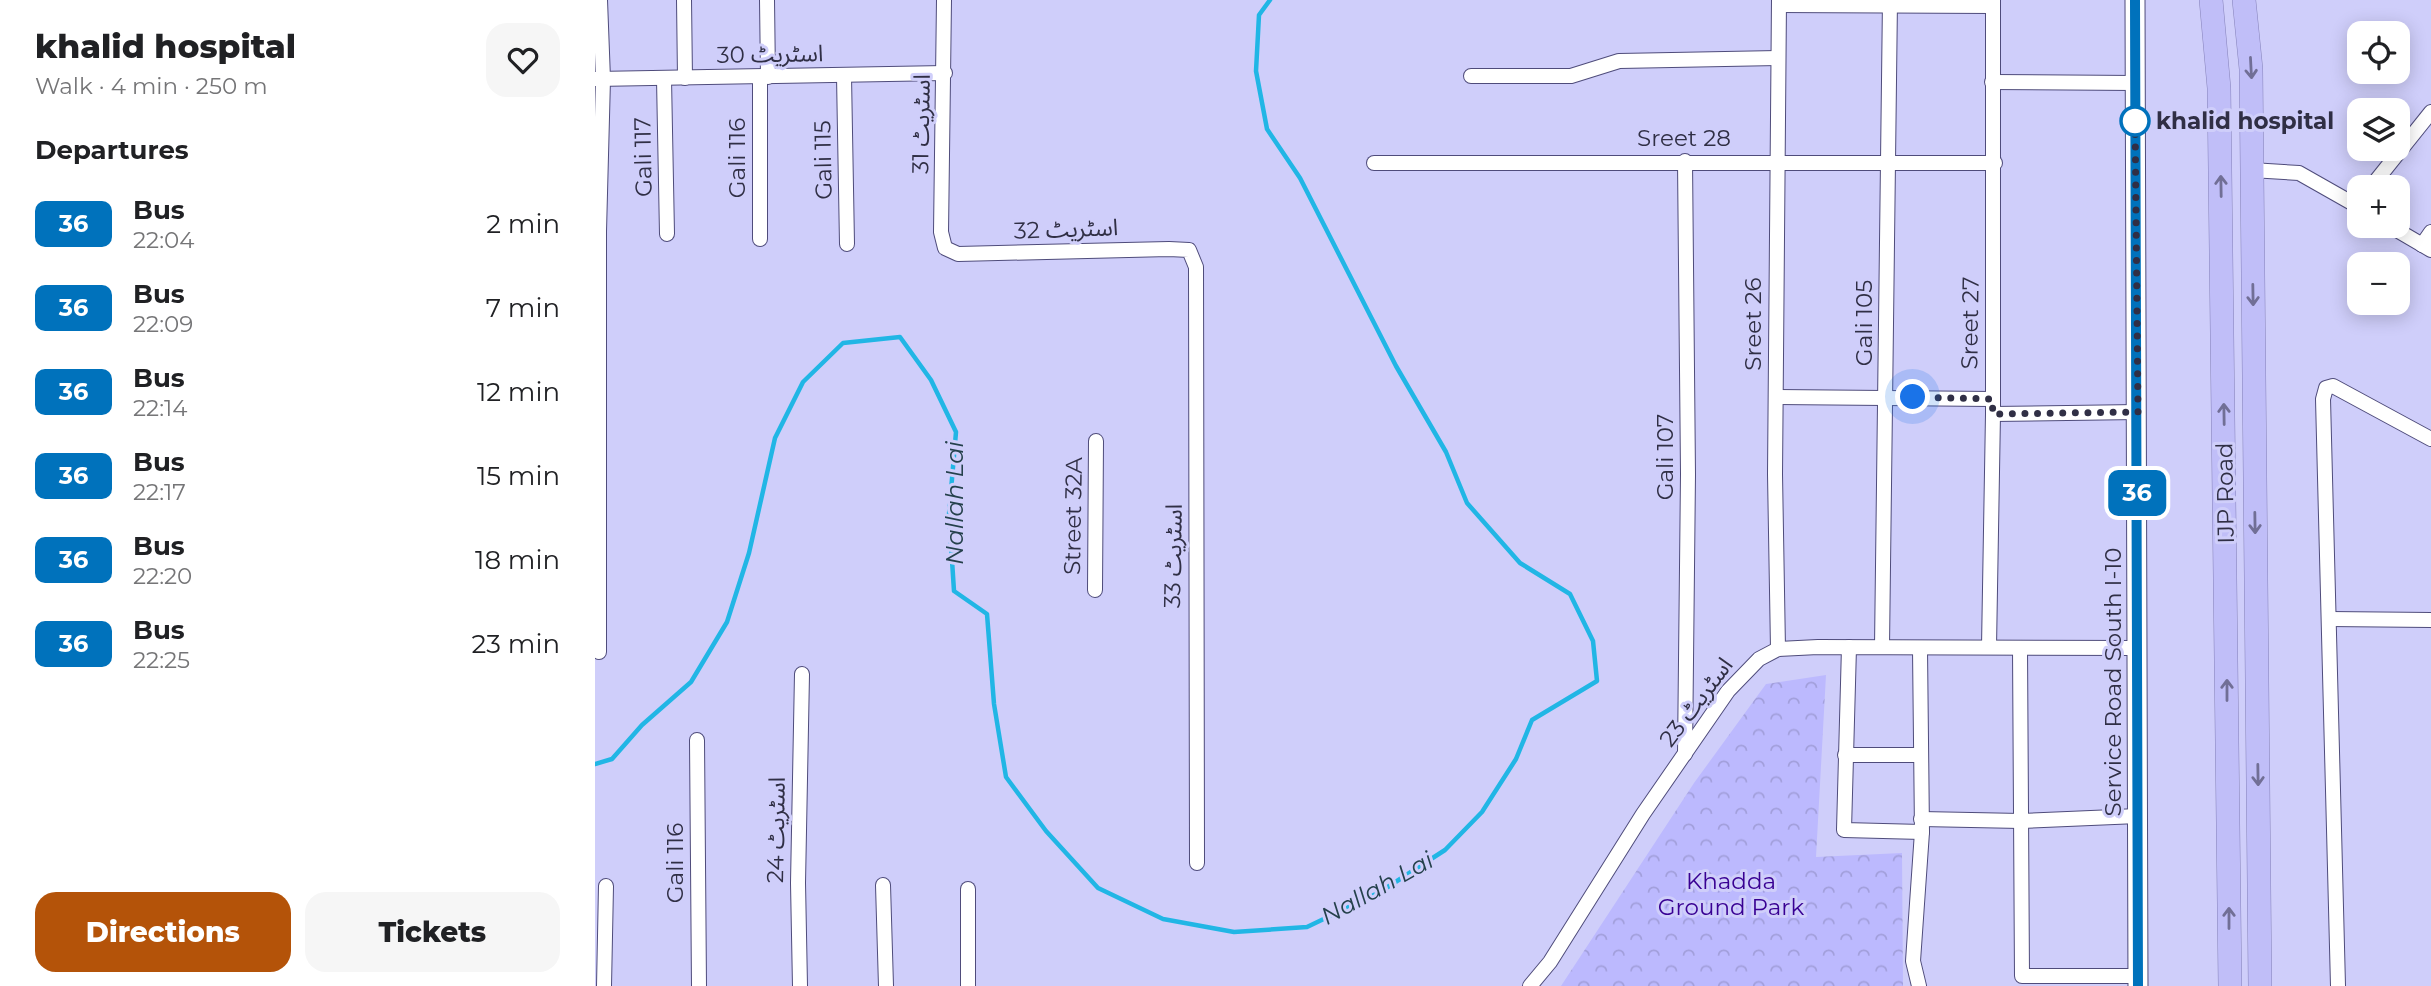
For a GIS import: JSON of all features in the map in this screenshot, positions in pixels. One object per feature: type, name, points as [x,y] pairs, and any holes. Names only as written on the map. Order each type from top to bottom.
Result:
[{"type":"highway","name":"IJP Road","points":[[2211,0],[2219,88],[2230,986]]},
{"type":"highway","name":"IJP Road","points":[[2244,0],[2251,69],[2260,986]]},
{"type":"highway","points":[[2227,651],[2256,650]]},
{"type":"main road","name":"Service Road South I-10","points":[[2135,0],[2138,981]]},
{"type":"street","points":[[599,652],[600,0]]},
{"type":"street","points":[[684,0],[685,78]]},
{"type":"street","name":"Gali 116","points":[[760,239],[768,0]]},
{"type":"street","name":"اسٹریٹ 31","points":[[944,0],[941,232],[945,248]]},
{"type":"street","points":[[1779,2],[1993,3]]},
{"type":"street","name":"Sreet 26","points":[[1778,649],[1776,162],[1779,2]]},
{"type":"street","name":"Gali 105","points":[[1882,647],[1890,3]]},
{"type":"street","name":"Sreet 27","points":[[1989,647],[1995,163],[1993,3]]},
{"type":"street","points":[[1471,76],[1571,76],[1619,61],[1777,58]]},
{"type":"street","name":"اسٹریٹ 30","points":[[599,79],[945,73]]},
{"type":"street","name":"Gali 115","points":[[844,76],[847,244]]},
{"type":"street","name":"Gali 117","points":[[664,79],[667,234]]},
{"type":"street","points":[[1992,82],[2135,83]]},
{"type":"street","points":[[2380,175],[2431,111]]},
{"type":"street","name":"Gali 107","points":[[1685,161],[1688,474],[1685,754]]},
{"type":"street","name":"Sreet 28","points":[[1374,163],[1995,163]]},
{"type":"street","points":[[2251,170],[2299,173],[2347,199]]},
{"type":"street","points":[[2410,238],[2426,248],[2431,232]]},
{"type":"street","name":"اسٹریٹ 32","points":[[945,248],[958,254],[1189,250]]},
{"type":"street","name":"اسٹریٹ 33","points":[[1189,250],[1196,267],[1194,589],[1198,863]]},
{"type":"street","points":[[2338,986],[2323,399],[2326,388],[2333,386],[2431,439]]},
{"type":"street","points":[[1776,397],[1992,399]]},
{"type":"street","points":[[1993,414],[2138,412]]},
{"type":"street","name":"Street 32A","points":[[1095,590],[1096,441]]},
{"type":"street","points":[[2329,619],[2431,620]]},
{"type":"street","points":[[1849,647],[1843,830],[2138,816]]},
{"type":"street","points":[[2020,648],[2022,976],[2138,981]]},
{"type":"street","points":[[1778,649],[2137,648]]},
{"type":"street","name":"اسٹریٹ 23","points":[[1530,986],[1550,962],[1643,814],[1728,691],[1759,659],[1778,649]]},
{"type":"street","points":[[1919,986],[1915,983],[1913,961],[1922,825],[1920,649]]},
{"type":"street","name":"اسٹریٹ 24","points":[[800,986],[798,883],[802,674]]},
{"type":"street","name":"Gali 116","points":[[697,740],[699,986]]},
{"type":"street","points":[[1845,755],[1921,755]]},
{"type":"street","points":[[883,885],[886,986]]},
{"type":"street","points":[[604,986],[606,886]]},
{"type":"street","points":[[968,889],[968,986]]},
{"type":"green space","name":"Khadda Ground Park","points":[[1826,675],[1816,857],[1902,853],[1903,986],[1561,986],[1694,783],[1766,684]]},
{"type":"waterway","name":"Nallah Lai","points":[[595,764],[612,759],[642,725],[691,682],[727,622],[749,553],[775,438],[803,382],[843,343],[900,337],[931,380],[956,432],[949,514],[954,591],[987,614],[994,704],[1006,777],[1046,831],[1098,888],[1163,919],[1234,932],[1307,927],[1380,892],[1445,850],[1482,812],[1516,759],[1532,720],[1597,681],[1593,641],[1570,594],[1520,563],[1467,503],[1446,452],[1396,366],[1300,178],[1267,129],[1256,71],[1259,15],[1270,0]]},
{"type":"bus line","name":"36","points":[[2135,0],[2138,986]]},
{"type":"place","name":"khalid hospital","points":[[2135,121]]},
{"type":"route","points":[[1913,397],[1992,399],[1993,414],[2138,412],[2135,110],[2135,121]]}]
